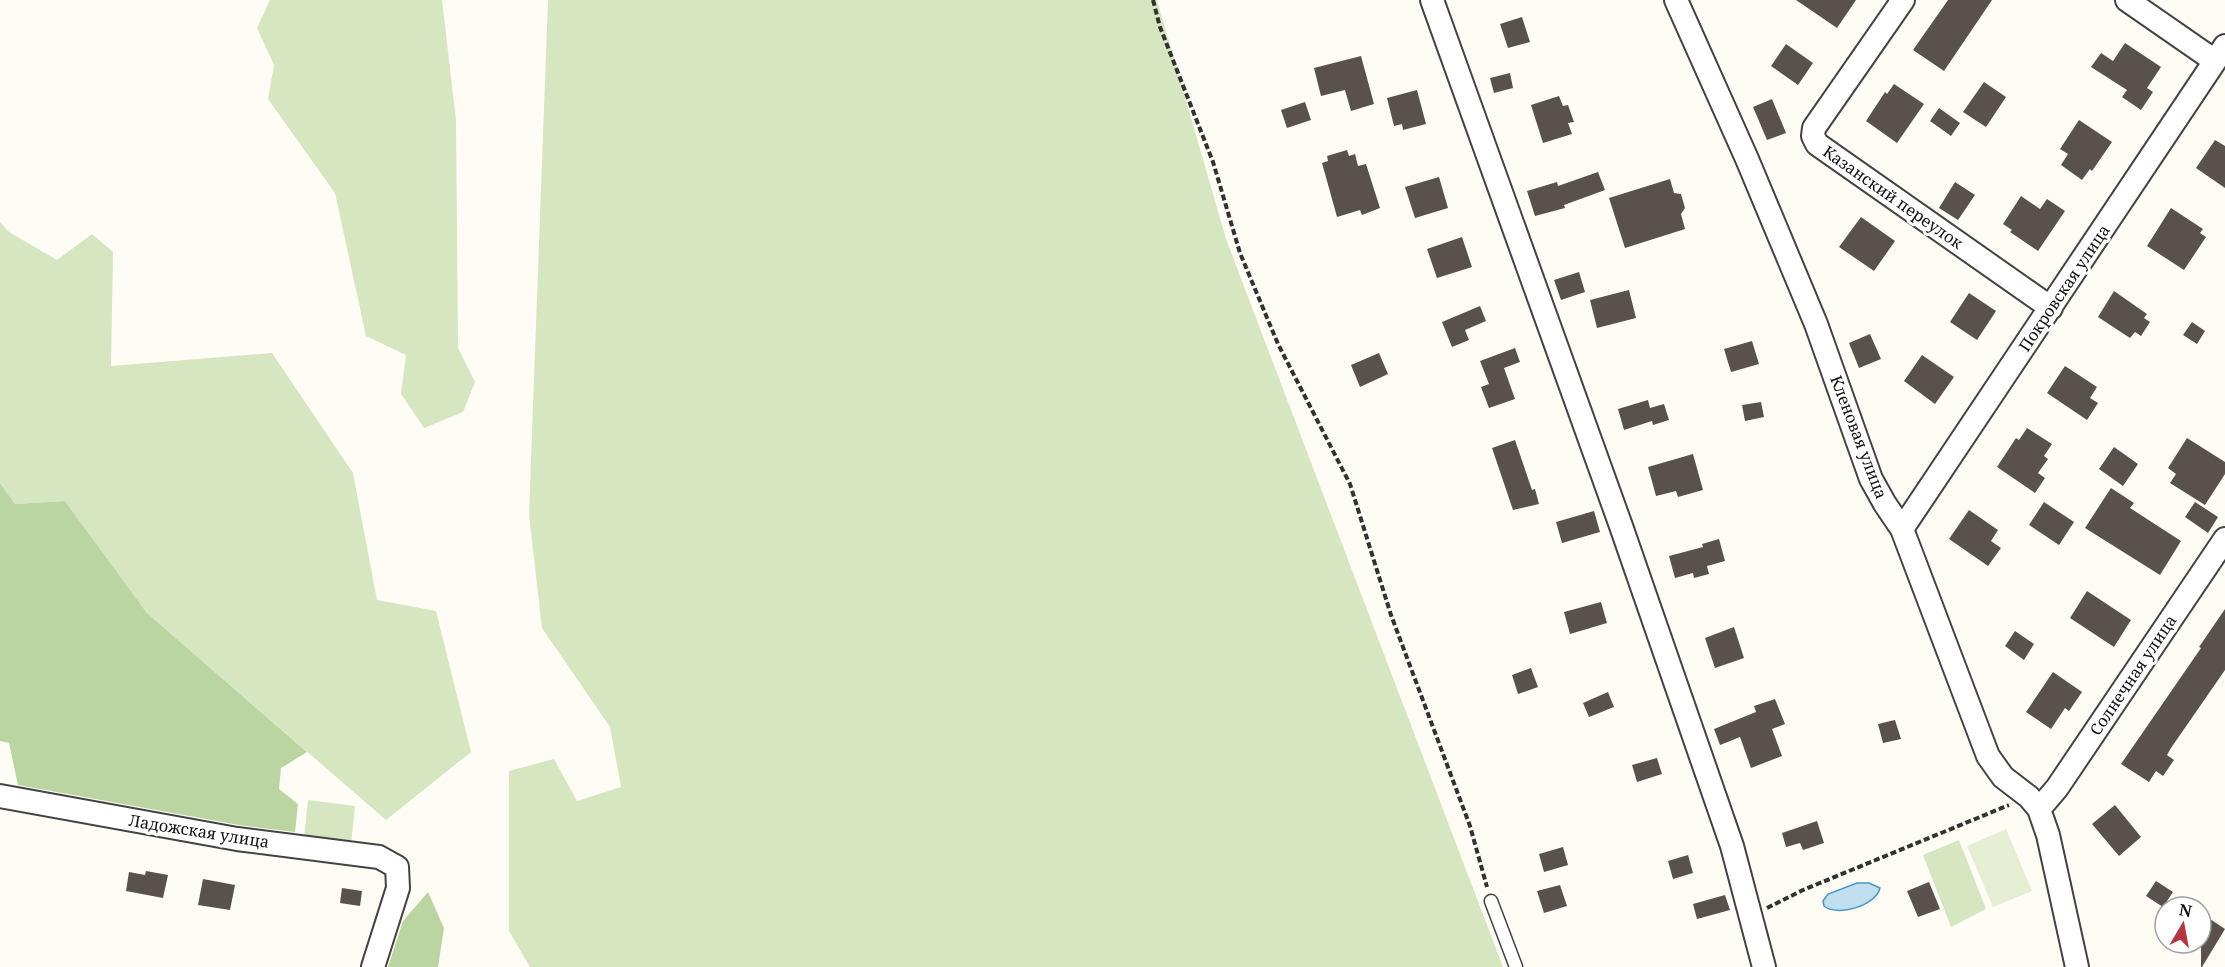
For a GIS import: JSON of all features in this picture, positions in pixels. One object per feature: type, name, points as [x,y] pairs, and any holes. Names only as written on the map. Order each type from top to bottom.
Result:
[{"type":"street","points":[[1432,0],[1621,526],[1732,846],[1764,967]]},
{"type":"street","name":"Кленовая улица","points":[[1676,0],[1747,159],[1816,324],[1871,479],[1902,529],[1988,756],[2002,777],[2034,803]]},
{"type":"street","name":"Казанский переулок","points":[[1903,0],[1815,128],[1813,136],[1817,144],[2052,308]]},
{"type":"street","points":[[2127,0],[2220,53]]},
{"type":"street","name":"Покровская улица","points":[[1902,529],[2052,308],[2220,53]]},
{"type":"street","name":"Солнечная улица","points":[[2034,803],[2057,788],[2225,539]]},
{"type":"street","name":"Ладожская улица","points":[[0,796],[237,839],[379,857],[397,867],[398,888],[373,967]]},
{"type":"street","points":[[2034,803],[2048,835],[2077,967]]},
{"type":"lane","points":[[1491,901],[1516,967]]},
{"type":"path","points":[[1153,0],[1160,27],[1213,162],[1239,253],[1278,345],[1350,484],[1390,615],[1470,826],[1491,901]]},
{"type":"path","points":[[1750,916],[1803,890],[2034,803]]},
{"type":"green space","points":[[270,0],[442,0],[456,120],[458,348],[475,382],[463,412],[424,428],[401,394],[406,355],[366,336],[335,193],[268,99],[274,65],[257,28]]},
{"type":"green space","points":[[548,0],[1157,0],[1226,239],[1503,967],[530,967],[509,931],[509,771],[554,759],[577,801],[621,787],[610,727],[542,628],[529,515]]},
{"type":"green space","points":[[0,222],[9,232],[57,260],[92,234],[113,252],[111,366],[272,353],[353,473],[377,600],[436,611],[471,752],[386,820],[147,613],[65,501],[15,504],[0,483]]},
{"type":"green space","points":[[0,483],[15,504],[65,501],[147,613],[307,752],[281,768],[279,789],[298,804],[295,832],[239,825],[18,785],[9,743],[0,741]]},
{"type":"green space","points":[[308,800],[355,806],[351,844],[304,838]]},
{"type":"green space","points":[[2006,829],[2032,891],[1993,907],[1967,846]]},
{"type":"green space","points":[[1959,840],[1986,909],[1951,927],[1923,855]]},
{"type":"green space","points":[[428,892],[444,928],[438,967],[388,967],[403,921]]},
{"type":"water","points":[[1857,883],[1869,883],[1880,888],[1871,900],[1855,908],[1838,910],[1824,906],[1823,901],[1828,894]]},
{"type":"building","points":[[1796,0],[1856,0],[1837,28]]},
{"type":"building","points":[[1948,0],[1992,0],[1944,71],[1913,50]]},
{"type":"building","points":[[1522,17],[1530,42],[1508,48],[1500,24]]},
{"type":"building","points":[[2125,43],[2161,67],[2147,88],[2153,92],[2141,110],[2122,97],[2127,90],[2091,67],[2101,53],[2113,61]]},
{"type":"building","points":[[1786,44],[1813,63],[1798,85],[1771,66]]},
{"type":"building","points":[[1361,56],[1374,104],[1351,111],[1345,90],[1321,96],[1314,68]]},
{"type":"building","points":[[1510,73],[1513,88],[1494,93],[1490,78]]},
{"type":"building","points":[[1984,82],[2006,97],[1986,127],[1963,112]]},
{"type":"building","points":[[1894,84],[1924,104],[1897,143],[1866,121],[1885,92],[1887,94]]},
{"type":"building","points":[[1417,90],[1426,124],[1403,130],[1402,124],[1394,126],[1387,98]]},
{"type":"building","points":[[1559,96],[1563,106],[1568,105],[1574,122],[1568,123],[1572,134],[1543,143],[1531,105]]},
{"type":"building","points":[[1772,99],[1786,133],[1767,140],[1753,107]]},
{"type":"building","points":[[1305,102],[1311,120],[1287,128],[1281,110]]},
{"type":"building","points":[[1939,108],[1960,123],[1951,136],[1930,121]]},
{"type":"building","points":[[2079,120],[2112,142],[2092,171],[2090,169],[2082,180],[2061,165],[2068,154],[2060,149]]},
{"type":"building","points":[[2215,140],[2225,146],[2225,188],[2196,168]]},
{"type":"building","points":[[1347,150],[1349,156],[1355,154],[1358,166],[1366,164],[1380,208],[1362,215],[1360,210],[1337,217],[1322,163],[1328,161],[1327,156]]},
{"type":"building","points":[[1598,172],[1605,190],[1564,205],[1565,208],[1535,216],[1527,191],[1557,182],[1558,186]]},
{"type":"building","points":[[1439,177],[1448,208],[1415,218],[1405,187]]},
{"type":"building","points":[[1670,179],[1674,193],[1681,194],[1685,208],[1681,214],[1685,229],[1625,248],[1609,198]]},
{"type":"building","points":[[1955,182],[1975,195],[1958,220],[1939,208]]},
{"type":"building","points":[[2021,196],[2040,209],[2047,199],[2065,211],[2038,251],[2010,232],[2012,230],[2003,224]]},
{"type":"building","points":[[2171,208],[2203,229],[2200,233],[2206,237],[2184,270],[2147,246]]},
{"type":"building","points":[[1861,217],[1895,241],[1874,271],[1839,247]]},
{"type":"building","points":[[1462,237],[1472,267],[1437,278],[1427,249]]},
{"type":"building","points":[[1579,272],[1585,292],[1561,300],[1554,280]]},
{"type":"building","points":[[1629,290],[1636,318],[1597,328],[1590,300]]},
{"type":"building","points":[[2114,291],[2147,314],[2144,318],[2150,322],[2141,336],[2135,332],[2130,338],[2098,317]]},
{"type":"building","points":[[1969,293],[1996,311],[1977,340],[1950,322]]},
{"type":"building","points":[[1480,306],[1486,321],[1465,330],[1469,340],[1452,347],[1442,322]]},
{"type":"building","points":[[2192,322],[2205,331],[2197,344],[2183,335]]},
{"type":"building","points":[[1870,334],[1881,359],[1859,368],[1849,343]]},
{"type":"building","points":[[1752,341],[1759,364],[1731,372],[1724,349]]},
{"type":"building","points":[[1515,348],[1520,362],[1504,368],[1515,399],[1489,408],[1481,387],[1489,384],[1480,361]]},
{"type":"building","points":[[1379,353],[1388,374],[1360,387],[1351,365]]},
{"type":"building","points":[[1922,355],[1954,377],[1935,404],[1904,381]]},
{"type":"building","points":[[2065,366],[2097,387],[2090,398],[2098,403],[2087,420],[2047,393]]},
{"type":"building","points":[[1648,400],[1650,408],[1664,404],[1669,420],[1653,425],[1652,421],[1624,430],[1618,409]]},
{"type":"building","points":[[1761,402],[1764,417],[1745,421],[1742,405]]},
{"type":"building","points":[[2027,428],[2052,444],[2044,456],[2048,459],[2038,473],[2045,478],[2035,493],[1997,467],[2016,438],[2019,440]]},
{"type":"building","points":[[2187,438],[2225,462],[2225,474],[2205,505],[2170,483],[2176,474],[2168,468]]},
{"type":"building","points":[[1515,440],[1539,504],[1513,510],[1492,448]]},
{"type":"building","points":[[2114,447],[2138,464],[2123,486],[2099,469]]},
{"type":"building","points":[[1693,454],[1703,490],[1678,497],[1676,491],[1656,496],[1648,467]]},
{"type":"building","points":[[2111,488],[2134,503],[2130,508],[2181,541],[2160,575],[2085,528]]},
{"type":"building","points":[[2044,502],[2074,522],[2059,545],[2029,525]]},
{"type":"building","points":[[2195,502],[2218,517],[2208,533],[2185,517]]},
{"type":"building","points":[[1969,510],[1998,530],[1991,541],[2001,548],[1988,566],[1949,539]]},
{"type":"building","points":[[1594,511],[1600,532],[1562,543],[1556,522]]},
{"type":"building","points":[[1719,539],[1725,561],[1707,566],[1709,574],[1694,578],[1693,573],[1675,578],[1669,556],[1703,547],[1702,544]]},
{"type":"building","points":[[2087,591],[2131,620],[2114,647],[2070,618]]},
{"type":"building","points":[[1601,602],[1607,623],[1570,634],[1564,612]]},
{"type":"building","points":[[2225,609],[2225,670],[2167,755],[2174,760],[2163,776],[2156,771],[2149,782],[2121,764],[2201,648],[2199,647]]},
{"type":"building","points":[[1734,627],[1744,658],[1715,668],[1705,638]]},
{"type":"building","points":[[2015,631],[2034,644],[2024,660],[2005,646]]},
{"type":"building","points":[[1531,668],[1538,687],[1518,694],[1512,675]]},
{"type":"building","points":[[2053,672],[2082,692],[2069,711],[2065,708],[2051,729],[2026,712]]},
{"type":"building","points":[[1608,692],[1614,707],[1589,717],[1583,703]]},
{"type":"building","points":[[1775,699],[1785,724],[1772,729],[1782,756],[1751,768],[1740,737],[1720,745],[1714,729],[1756,712],[1754,706]]},
{"type":"building","points":[[1895,720],[1901,739],[1883,743],[1878,724]]},
{"type":"building","points":[[1657,758],[1662,774],[1637,782],[1632,765]]},
{"type":"building","points":[[2115,805],[2141,837],[2119,856],[2092,824]]},
{"type":"building","points":[[1817,821],[1824,843],[1803,850],[1800,843],[1786,847],[1782,833]]},
{"type":"building","points":[[1563,847],[1568,865],[1544,872],[1539,854]]},
{"type":"building","points":[[1688,855],[1693,873],[1673,879],[1668,861]]},
{"type":"building","points":[[146,871],[168,875],[163,898],[126,891],[129,872],[145,875]]},
{"type":"building","points":[[203,879],[235,885],[230,910],[198,905]]},
{"type":"building","points":[[2156,881],[2173,892],[2171,895],[2153,895],[2153,901],[2146,896]]},
{"type":"building","points":[[1929,882],[1940,909],[1918,917],[1907,891]]},
{"type":"building","points":[[1560,885],[1567,906],[1544,913],[1537,891]]},
{"type":"building","points":[[342,888],[362,891],[360,906],[340,903]]},
{"type":"building","points":[[1725,895],[1730,910],[1697,919],[1693,904]]},
{"type":"building","points":[[2213,921],[2225,929],[2213,949]]},
{"type":"building","points":[[2201,955],[2209,955],[2202,967]]}]
